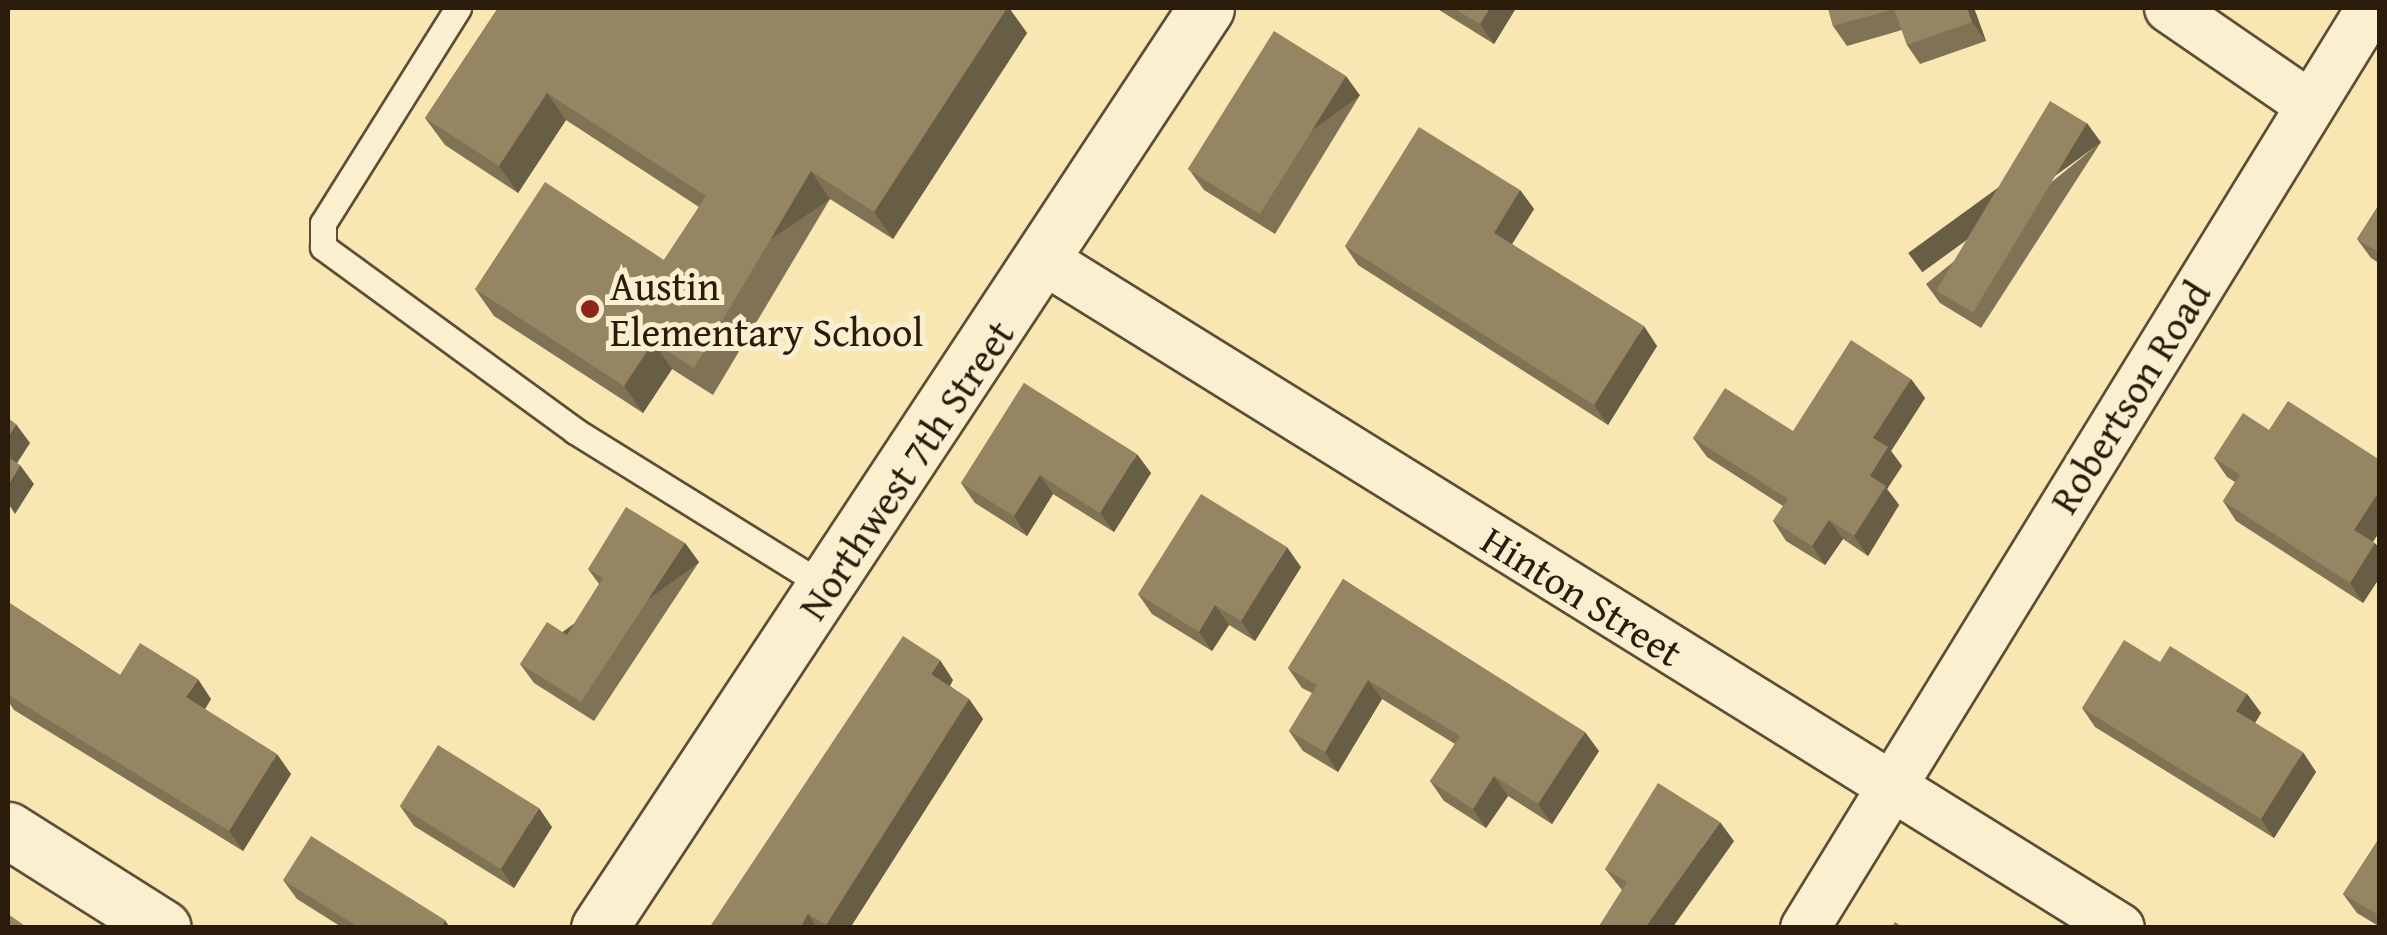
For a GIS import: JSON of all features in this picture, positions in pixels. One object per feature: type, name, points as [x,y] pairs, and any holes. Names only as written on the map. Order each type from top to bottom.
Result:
[{"type":"street","name":"Northwest 7th Street","points":[[598,928],[1046,261],[1206,8]]},
{"type":"street","points":[[2169,8],[2310,105]]},
{"type":"street","name":"Robertson Road","points":[[1805,928],[2371,8]]},
{"type":"street","name":"Hinton Street","points":[[1046,261],[2120,928]]},
{"type":"street","points":[[8,830],[163,928]]},
{"type":"lane","points":[[458,8],[323,223],[324,246],[575,431],[827,587]]},
{"type":"building","points":[[498,8],[1007,8],[874,212],[811,171],[694,368],[653,342],[624,386],[475,289],[545,182],[664,260],[706,196],[547,93],[499,166],[425,118]]},
{"type":"building","points":[[1453,8],[1490,8],[1480,24]]},
{"type":"building","points":[[1828,8],[1967,8],[1972,22],[1907,45],[1894,9],[1833,26]]},
{"type":"building","points":[[1274,31],[1346,76],[1260,214],[1188,169]]},
{"type":"building","points":[[2050,101],[2087,123],[1973,313],[1936,290]]},
{"type":"building","points":[[1419,127],[1520,190],[1494,233],[1644,326],[1594,405],[1345,246]]},
{"type":"building","points":[[2380,203],[2380,253],[2357,239]]},
{"type":"building","points":[[1851,340],[1911,379],[1873,438],[1888,447],[1870,476],[1886,486],[1854,536],[1829,520],[1812,546],[1773,521],[1788,499],[1693,438],[1725,388],[1793,431]]},
{"type":"building","points":[[1024,383],[1137,454],[1100,513],[1040,475],[1014,516],[961,483]]},
{"type":"building","points":[[2288,401],[2380,460],[2380,490],[2354,530],[2375,543],[2350,583],[2223,501],[2240,475],[2214,458],[2243,413],[2269,430]]},
{"type":"building","points":[[8,418],[16,424],[8,437]]},
{"type":"building","points":[[8,457],[20,465],[8,485]]},
{"type":"building","points":[[1201,494],[1287,547],[1241,621],[1215,605],[1199,632],[1138,594]]},
{"type":"building","points":[[626,507],[685,543],[581,702],[520,664],[547,622],[567,635],[603,578],[588,569]]},
{"type":"building","points":[[1343,579],[1585,732],[1538,804],[1494,776],[1473,809],[1430,781],[1460,736],[1368,680],[1325,752],[1289,731],[1317,685],[1288,668]]},
{"type":"building","points":[[8,602],[120,675],[140,643],[198,679],[186,697],[277,754],[229,831],[8,695]]},
{"type":"building","points":[[903,636],[940,660],[931,674],[969,699],[826,925],[808,914],[800,928],[709,928]]},
{"type":"building","points":[[2124,640],[2160,662],[2170,646],[2247,694],[2236,711],[2303,752],[2261,819],[2082,708]]},
{"type":"building","points":[[438,745],[539,808],[501,869],[400,806]]},
{"type":"building","points":[[1658,783],[1720,822],[1645,928],[1598,928],[1627,882],[1605,869]]},
{"type":"building","points":[[311,836],[445,920],[440,928],[360,928],[283,880]]},
{"type":"building","points":[[2380,837],[2380,916],[2343,894]]},
{"type":"building","points":[[8,914],[28,928],[8,928]]},
{"type":"place","name":"Austin Elementary School","points":[[590,309]]}]
